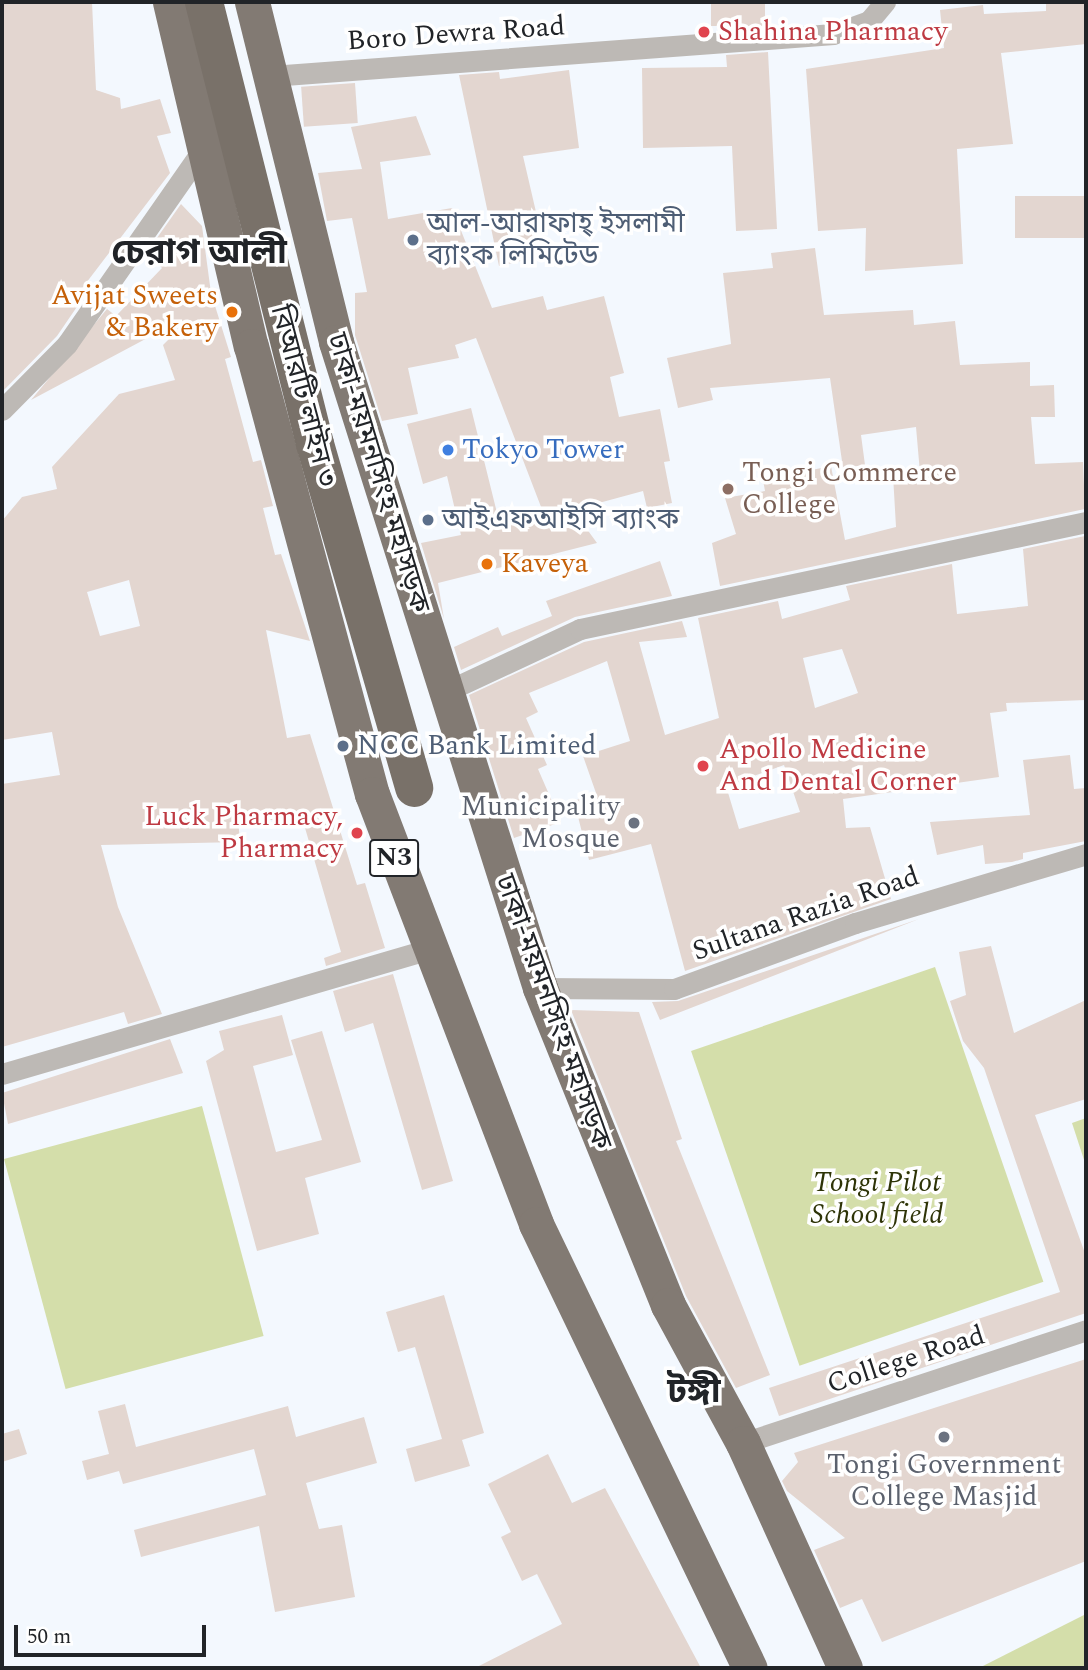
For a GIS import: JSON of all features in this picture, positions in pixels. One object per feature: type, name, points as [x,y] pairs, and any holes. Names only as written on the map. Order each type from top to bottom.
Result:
[{"type":"highway","name":"N3","points":[[170,2],[349,723],[430,949],[541,1236],[750,1668]]},
{"type":"highway","name":"বিআরটি লাইন ৩","points":[[204,2],[315,444],[414,788]]},
{"type":"highway","name":"ঢাকা-ময়মনসিংহ মহাসড়ক","points":[[252,2],[336,342],[540,988],[668,1305],[743,1443],[845,1668]]},
{"type":"street","name":"Boro Dewra Road","points":[[271,76],[832,34],[869,21],[886,2]]},
{"type":"street","points":[[2,410],[67,344],[206,145]]},
{"type":"street","points":[[445,692],[580,629],[1086,522]]},
{"type":"street","name":"Sultana Razia Road","points":[[540,988],[674,989],[855,923],[1086,854]]},
{"type":"street","points":[[2,1074],[430,949]]},
{"type":"street","name":"College Road","points":[[743,1443],[1086,1329]]},
{"type":"green space","name":"Tongi Pilot School field","points":[[935,967],[1043,1282],[799,1366],[691,1051]]},
{"type":"green space","points":[[202,1106],[264,1336],[66,1389],[4,1159]]},
{"type":"green space","points":[[1086,1118],[1086,1166],[1072,1123]]},
{"type":"green space","points":[[1086,1614],[1086,1668],[979,1668]]},
{"type":"building","points":[[2,2],[92,2],[96,90],[120,98],[121,109],[160,99],[171,133],[157,136],[170,173],[80,291],[85,295],[57,336],[2,392]]},
{"type":"building","points":[[711,2],[765,2],[765,26],[711,26]]},
{"type":"building","points":[[1046,2],[1086,2],[1086,44],[1001,53],[1013,144],[957,149],[963,264],[865,271],[866,228],[818,231],[806,69],[944,48],[940,10],[983,5],[984,14],[1046,11]]},
{"type":"building","points":[[768,52],[777,229],[736,231],[732,146],[643,148],[642,68],[727,67],[726,55]]},
{"type":"building","points":[[569,70],[579,148],[523,156],[546,255],[499,266],[459,75],[499,72],[500,79]]},
{"type":"building","points":[[355,83],[358,123],[304,127],[301,87]]},
{"type":"building","points":[[416,116],[431,155],[380,162],[388,219],[452,208],[492,308],[543,296],[547,310],[604,296],[624,373],[610,377],[619,417],[660,409],[670,461],[664,462],[672,503],[647,508],[643,491],[573,510],[597,543],[438,583],[444,619],[421,543],[461,535],[447,476],[423,484],[407,424],[471,408],[500,525],[543,512],[476,338],[455,345],[459,358],[408,368],[418,414],[382,421],[355,335],[355,293],[367,292],[352,218],[327,221],[318,173],[362,169],[351,127]]},
{"type":"building","points":[[1015,196],[1086,196],[1086,238],[1015,238]]},
{"type":"building","points":[[181,204],[202,226],[211,293],[231,357],[225,359],[253,462],[261,460],[273,506],[263,508],[275,555],[281,554],[310,641],[266,630],[287,738],[310,734],[357,885],[365,883],[385,948],[326,966],[324,958],[341,952],[303,821],[238,819],[240,842],[101,845],[118,907],[162,1014],[128,1024],[124,1012],[2,1047],[2,784],[60,775],[52,732],[2,740],[2,521],[22,497],[57,489],[52,467],[119,394],[175,380],[163,345],[174,334],[168,327],[31,400],[107,309],[116,316],[162,268],[147,252]],"holes":[[[129,580],[140,626],[100,636],[87,592]]]},
{"type":"building","points":[[815,248],[824,315],[913,310],[914,325],[955,321],[960,365],[1030,362],[1030,386],[1054,385],[1055,417],[1031,417],[1035,464],[1083,462],[1085,509],[720,586],[712,543],[736,534],[725,498],[765,491],[763,480],[831,466],[845,540],[896,527],[893,475],[920,473],[916,427],[861,435],[865,465],[843,468],[830,378],[710,388],[713,400],[678,408],[667,358],[731,344],[723,273],[773,268],[771,253]]},
{"type":"building","points":[[1085,536],[1086,700],[1006,703],[1007,711],[990,713],[999,777],[843,799],[846,828],[870,827],[891,899],[685,971],[651,844],[589,860],[574,801],[596,793],[583,756],[630,741],[607,661],[529,693],[538,712],[526,718],[547,765],[538,769],[561,822],[514,838],[469,695],[584,642],[682,621],[687,637],[639,642],[665,735],[719,718],[698,618],[778,601],[782,619],[850,600],[846,586],[952,564],[957,614],[1028,606],[1023,549]],"holes":[[[842,649],[858,693],[815,708],[803,658]],[[784,765],[800,812],[739,829],[726,786]]]},
{"type":"building","points":[[660,561],[672,596],[575,617],[461,670],[454,647],[498,627],[502,636],[552,616],[546,601]]},
{"type":"building","points":[[1070,755],[1074,789],[1086,788],[1086,841],[1023,853],[1023,859],[1012,862],[985,864],[983,845],[937,855],[930,822],[1030,815],[1023,760]]},
{"type":"building","points":[[919,919],[660,1020],[652,1002],[678,1001]]},
{"type":"building","points":[[991,946],[1014,1033],[1086,1000],[1086,1099],[1035,1115],[1086,1256],[1086,1313],[779,1416],[769,1388],[1060,1292],[984,1068],[963,1041],[950,1001],[966,995],[959,952]]},
{"type":"building","points":[[393,974],[453,1181],[422,1190],[373,1023],[345,1032],[333,991]]},
{"type":"building","points":[[571,1010],[639,1012],[682,1139],[676,1141],[770,1375],[736,1388],[686,1296]]},
{"type":"building","points":[[282,1015],[293,1055],[253,1066],[276,1152],[322,1140],[291,1040],[322,1031],[361,1162],[305,1178],[319,1234],[257,1251],[206,1061],[224,1050],[219,1031]]},
{"type":"building","points":[[170,1039],[183,1073],[8,1124],[2,1093]]},
{"type":"building","points":[[444,1295],[484,1433],[462,1440],[470,1466],[415,1482],[406,1449],[442,1439],[415,1347],[398,1352],[386,1312]]},
{"type":"building","points":[[1086,1359],[1086,1561],[882,1642],[862,1599],[840,1608],[814,1550],[845,1538],[787,1491],[782,1481],[798,1462],[794,1453]]},
{"type":"building","points":[[125,1404],[136,1447],[288,1406],[296,1437],[364,1417],[377,1463],[306,1483],[319,1529],[342,1525],[355,1597],[275,1612],[259,1526],[141,1557],[134,1530],[266,1495],[254,1449],[123,1484],[119,1471],[87,1480],[82,1461],[109,1454],[98,1411]]},
{"type":"building","points":[[19,1429],[27,1454],[2,1462],[2,1434]]},
{"type":"building","points":[[548,1454],[572,1503],[605,1488],[701,1668],[475,1668],[562,1624],[537,1574],[522,1581],[501,1537],[511,1532],[488,1484]]},
{"type":"place","name":"Shahina Pharmacy","points":[[704,32]]},
{"type":"place","name":"আল-আরাফাহ্ ইসলামী ব্যাংক লিমিটেড","points":[[413,240]]},
{"type":"place","name":"Avijat Sweets & Bakery","points":[[232,312]]},
{"type":"place","name":"Tokyo Tower","points":[[448,450]]},
{"type":"place","name":"Tongi Commerce College","points":[[728,489]]},
{"type":"place","name":"আইএফআইসি ব্যাংক","points":[[428,520]]},
{"type":"place","name":"Kaveya","points":[[487,564]]},
{"type":"place","name":"NCC Bank Limited","points":[[343,746]]},
{"type":"place","name":"Apollo Medicine And Dental Corner","points":[[703,766]]},
{"type":"place","name":"Municipality Mosque","points":[[634,823]]},
{"type":"place","name":"Luck Pharmacy, Pharmacy","points":[[357,833]]},
{"type":"place","name":"Tongi Government College Masjid","points":[[944,1437]]},
{"type":"district","name":"চেরাগ আলী","points":[[199,253]]},
{"type":"district","name":"টঙ্গী","points":[[694,1392]]}]
